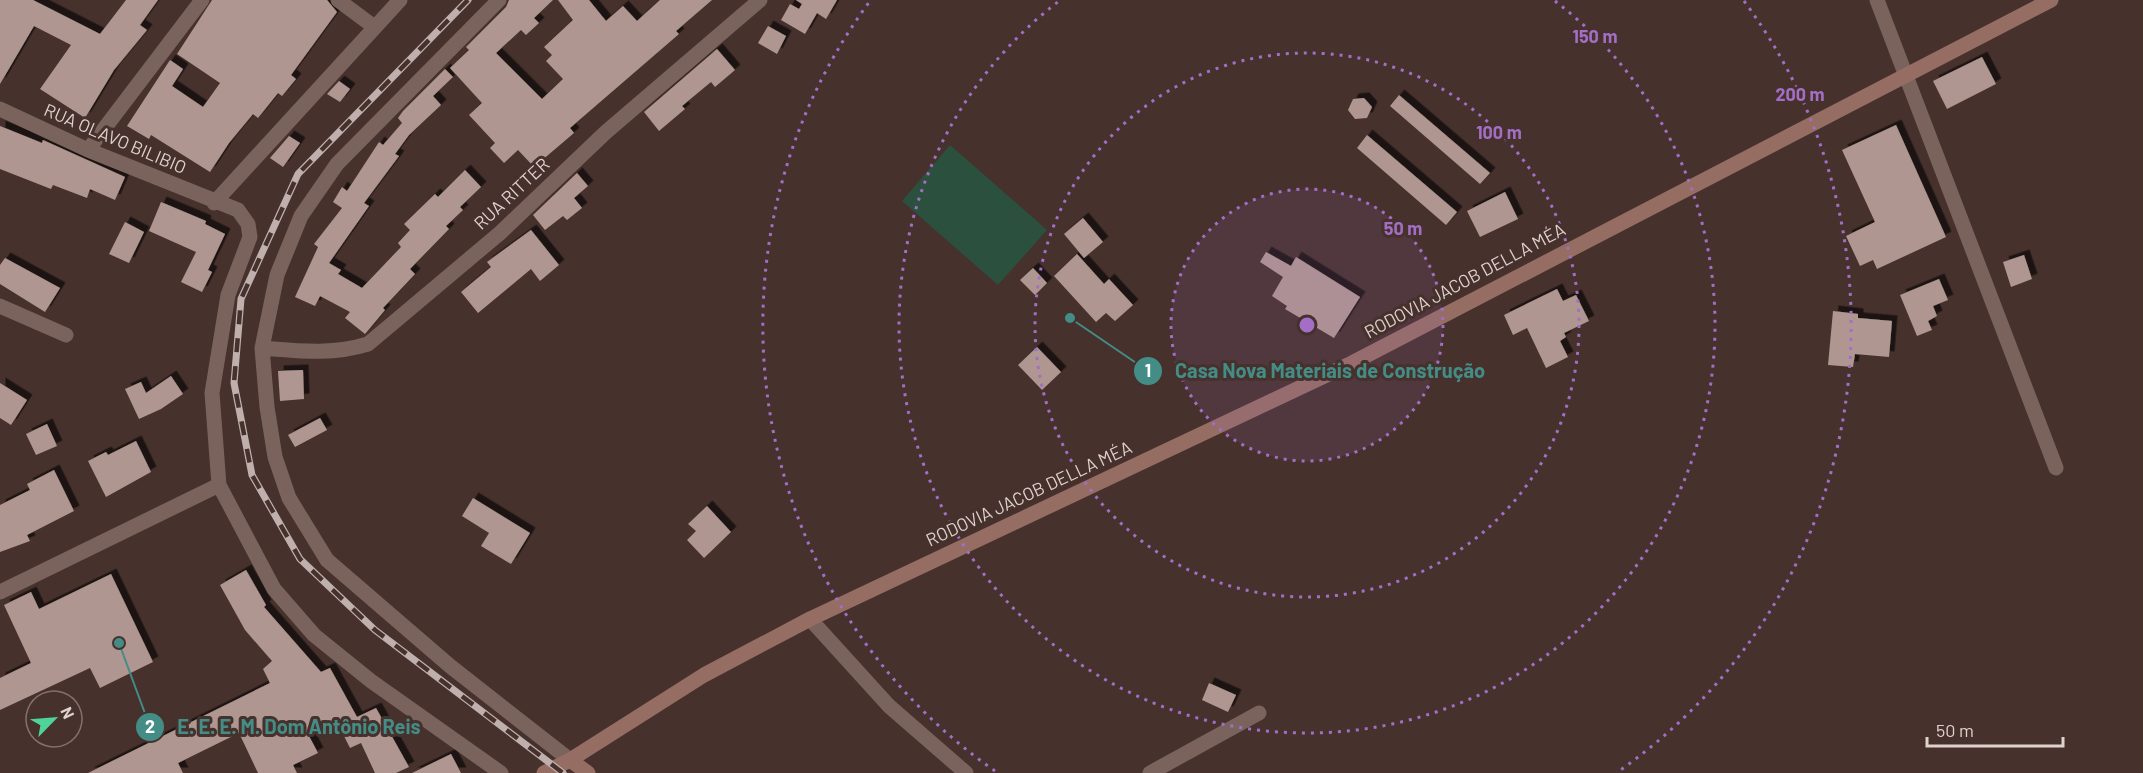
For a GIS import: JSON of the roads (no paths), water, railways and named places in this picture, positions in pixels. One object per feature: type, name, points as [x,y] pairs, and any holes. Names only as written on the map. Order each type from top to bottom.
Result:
[{"type":"street","points":[[88,150],[202,0]]},
{"type":"street","points":[[338,0],[374,26]]},
{"type":"street","points":[[214,203],[400,0]]},
{"type":"street","points":[[499,0],[337,164],[300,216],[277,275],[262,348],[267,407],[275,458],[289,498],[327,560],[450,666],[588,773]]},
{"type":"street","name":"RUA RITTER","points":[[262,348],[346,351],[368,344],[500,233],[606,132],[760,0]]},
{"type":"street","points":[[1877,0],[2056,468]]},
{"type":"street","name":"RODOVIA JACOB DELLA MÉA","points":[[544,773],[570,760],[704,675],[810,619],[1352,363],[2051,0]]},
{"type":"street","name":"RUA OLAVO BILIBIO","points":[[0,109],[88,150],[214,203],[238,210],[248,224],[250,237],[228,295],[212,393],[219,485]]},
{"type":"street","points":[[2,311],[66,335]]},
{"type":"street","points":[[0,592],[219,485],[274,589],[314,635],[371,681],[501,773]]},
{"type":"street","points":[[810,619],[889,706],[966,773]]},
{"type":"street","points":[[1150,773],[1259,713]]},
{"type":"railway","points":[[468,0],[298,174],[241,299],[234,383],[252,475],[300,559],[375,630],[563,773]]},
{"type":"place","name":"Casa Nova Materiais de Construção","points":[[1070,318]]},
{"type":"place","name":"E. E. E. M. Dom Antônio Reis","points":[[119,643]]}]
